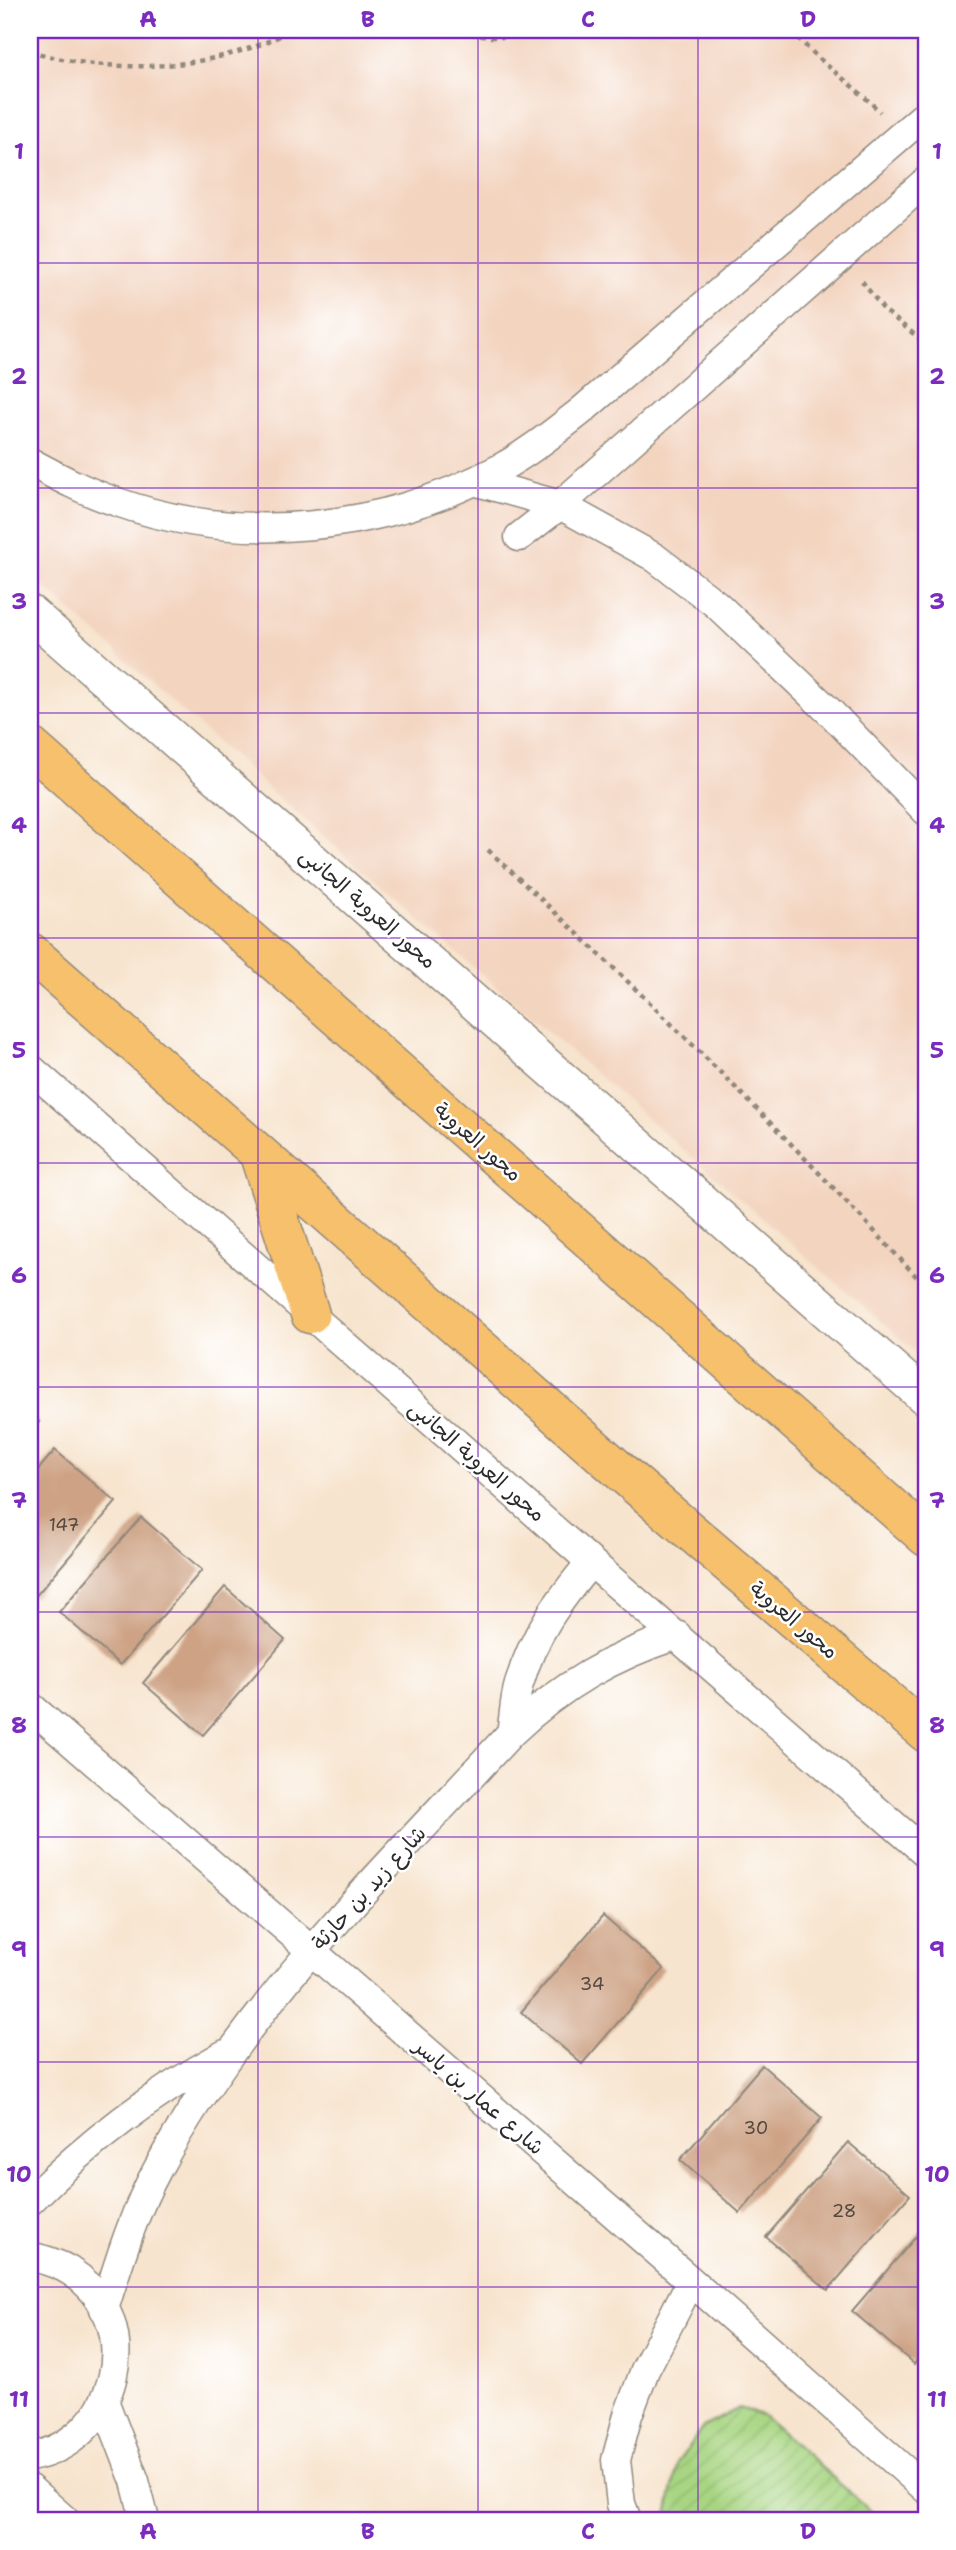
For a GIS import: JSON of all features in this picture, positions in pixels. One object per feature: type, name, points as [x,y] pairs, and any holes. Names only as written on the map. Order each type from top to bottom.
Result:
[{"type":"main road","name":"محور العروبة","points":[[30,746],[926,1537]]},
{"type":"main road","name":"محور العروبة","points":[[30,953],[636,1485],[926,1732]]},
{"type":"main road","points":[[259,1156],[310,1314]]},
{"type":"street","points":[[30,462],[70,484],[116,502],[163,516],[213,525],[261,528],[360,520],[408,508],[499,469],[541,443],[926,114]]},
{"type":"street","points":[[519,537],[560,505],[926,181]]},
{"type":"street","points":[[474,481],[560,505],[654,557],[716,604],[832,714],[926,811]]},
{"type":"street","name":"محور العروبة الجانبى","points":[[30,613],[926,1398]]},
{"type":"street","name":"محور العروبة الجانبى","points":[[30,1068],[926,1853]]},
{"type":"street","points":[[511,1733],[518,1685],[535,1640],[560,1599],[591,1562]]},
{"type":"street","name":"شارع زيد بن حارثة","points":[[104,2309],[126,2239],[156,2172],[192,2109],[234,2049],[311,1951],[511,1733],[539,1706],[593,1670],[640,1647],[677,1635]]},
{"type":"street","name":"شارع عمار بن ياسر","points":[[30,1706],[926,2489]]},
{"type":"street","name":"شارع زيد بن حارثة","points":[[30,2201],[68,2163],[120,2120],[175,2082],[234,2049]]},
{"type":"street","points":[[30,2256],[49,2261],[71,2272],[90,2289],[104,2309],[114,2340],[115,2372],[105,2403],[90,2425],[70,2443],[45,2454],[30,2457]]},
{"type":"street","points":[[626,2520],[621,2504],[617,2460],[628,2415],[645,2370],[691,2281]]},
{"type":"street","points":[[105,2403],[135,2481],[145,2520]]},
{"type":"street","points":[[30,2488],[65,2520]]},
{"type":"path","points":[[30,51],[85,63],[180,63],[222,57],[292,30]]},
{"type":"path","points":[[461,30],[478,36],[498,38],[530,30]]},
{"type":"path","points":[[791,30],[812,53],[860,92],[903,134]]},
{"type":"path","points":[[842,255],[883,309],[926,344]]},
{"type":"path","points":[[488,850],[618,971],[745,1095],[926,1287]]},
{"type":"shaded area","points":[[30,30],[926,30],[926,1361],[292,809],[30,574]]},
{"type":"green space","points":[[739,2408],[762,2415],[881,2520],[668,2520],[678,2462],[703,2427]]},
{"type":"building","points":[[30,1414],[39,1422],[30,1434]]},
{"type":"building","points":[[55,1450],[116,1502],[34,1598],[30,1594],[30,1479]]},
{"type":"building","points":[[141,1517],[202,1570],[120,1665],[59,1612]]},
{"type":"building","points":[[225,1587],[285,1640],[203,1735],[143,1683]]},
{"type":"building","points":[[603,1916],[664,1969],[582,2064],[521,2012]]},
{"type":"building","points":[[762,2065],[822,2118],[740,2213],[680,2160]]},
{"type":"building","points":[[848,2142],[910,2195],[828,2290],[766,2237]]},
{"type":"building","points":[[926,2225],[926,2349],[914,2364],[852,2311]]}]
